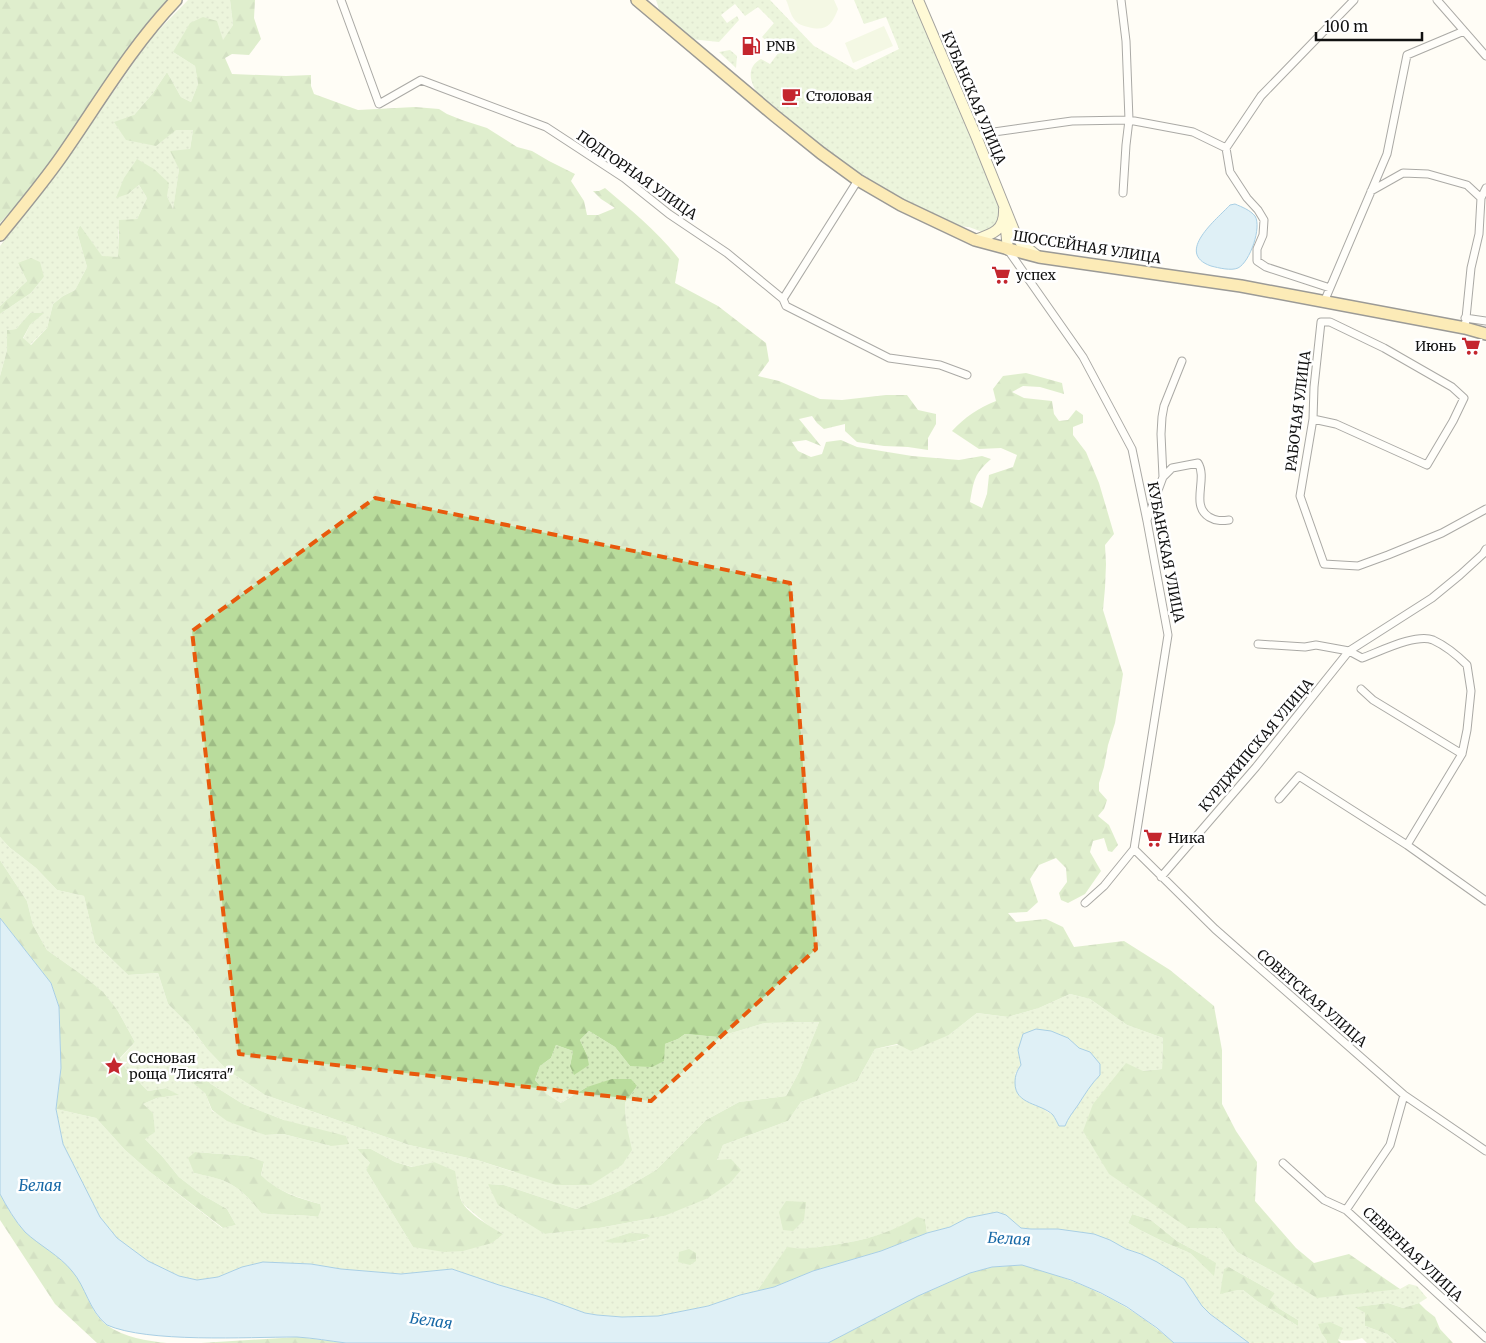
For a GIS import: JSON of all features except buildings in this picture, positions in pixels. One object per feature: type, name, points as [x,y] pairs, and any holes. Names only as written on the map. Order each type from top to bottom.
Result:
[{"type":"main road","points":[[0,235],[48,176],[135,48],[176,0]]},
{"type":"main road","name":"ШОССЕЙНАЯ УЛИЦА","points":[[637,0],[798,135],[858,180],[901,205],[975,240],[1039,257],[1241,286],[1324,302],[1465,323],[1486,334]]},
{"type":"main road","name":"КУБАНСКАЯ УЛИЦА","points":[[918,0],[976,136],[1004,208]]},
{"type":"main road","points":[[975,240],[996,231],[1004,218],[1004,208]]},
{"type":"main road","points":[[1004,208],[1008,250]]},
{"type":"main road","points":[[1004,208],[1019,240],[1027,249],[1039,257]]},
{"type":"street","name":"ПОДГОРНАЯ УЛИЦА","points":[[341,0],[379,104],[421,80],[546,128],[624,178],[670,214],[727,253],[783,299],[786,306],[890,358],[940,365],[967,375]]},
{"type":"street","points":[[1121,0],[1126,42],[1129,120],[1123,193]]},
{"type":"street","points":[[1330,288],[1266,267],[1257,261],[1257,249],[1263,235],[1264,220],[1230,172],[1226,148],[1261,96],[1354,0]]},
{"type":"street","points":[[1437,0],[1486,56]]},
{"type":"street","points":[[1324,302],[1387,154],[1407,55],[1464,31]]},
{"type":"street","points":[[976,136],[1072,121],[1129,120],[1192,132],[1226,148]]},
{"type":"street","points":[[1370,191],[1403,173],[1428,174],[1468,185],[1481,198]]},
{"type":"street","points":[[783,299],[858,180]]},
{"type":"street","points":[[1486,188],[1481,198],[1479,234],[1471,268],[1465,323],[1486,321]]},
{"type":"street","name":"КУБАНСКАЯ УЛИЦА","points":[[1008,250],[1083,356],[1132,449],[1168,635],[1134,849]]},
{"type":"street","name":"РАБОЧАЯ УЛИЦА","points":[[1313,419],[1336,424],[1426,465],[1464,398],[1452,387],[1384,348],[1330,322],[1321,322],[1314,388],[1313,419],[1300,496],[1324,564],[1358,566],[1388,556],[1442,532],[1486,509]]},
{"type":"street","points":[[1147,521],[1163,477],[1162,417],[1164,406],[1182,362]]},
{"type":"street","points":[[1163,477],[1172,468],[1198,463],[1202,475],[1200,507],[1210,518],[1219,521],[1228,520]]},
{"type":"street","name":"КУРДЖИПСКАЯ УЛИЦА","points":[[1161,877],[1256,767],[1349,651],[1432,598],[1460,575],[1486,549]]},
{"type":"street","points":[[1258,644],[1316,646],[1349,651],[1362,658],[1414,639],[1431,639],[1449,649],[1467,665],[1471,691],[1467,730],[1462,754],[1408,845]]},
{"type":"street","points":[[1361,689],[1373,700],[1462,754]]},
{"type":"street","points":[[1279,799],[1299,776],[1408,845],[1486,901]]},
{"type":"street","points":[[1085,903],[1104,886],[1134,849]]},
{"type":"street","name":"СОВЕТСКАЯ УЛИЦА","points":[[1134,849],[1243,954],[1404,1095],[1486,1151]]},
{"type":"street","name":"СЕВЕРНАЯ УЛИЦА","points":[[1346,1210],[1390,1145],[1404,1095]]},
{"type":"street","name":"СЕВЕРНАЯ УЛИЦА","points":[[1283,1163],[1324,1200],[1346,1210],[1486,1338]]},
{"type":"highlighted area","points":[[375,498],[790,583],[816,949],[651,1101],[239,1054],[192,631]]},
{"type":"green space","points":[[0,0],[167,0],[97,93],[42,177],[0,223]]},
{"type":"green space","points":[[188,0],[230,0],[233,25],[223,41],[173,52],[195,66],[198,84],[191,102],[181,97],[167,72],[153,93],[134,115],[176,130],[193,130],[190,149],[179,169],[173,210],[154,169],[128,194],[139,185],[147,198],[137,219],[118,230],[118,258],[102,257],[80,225],[77,232],[87,267],[75,290],[53,304],[47,328],[30,345],[23,339],[30,325],[43,313],[30,313],[16,329],[7,330],[7,350],[0,376],[0,314],[31,293],[44,277],[18,263],[27,281],[0,306],[0,246],[57,173],[151,38]]},
{"type":"green space","points":[[230,0],[255,0],[254,18],[261,39],[249,55],[232,54],[225,58],[232,74],[311,75],[311,86],[314,94],[358,110],[415,107],[439,109],[462,120],[487,128],[517,147],[532,151],[575,174],[571,181],[584,201],[587,215],[598,215],[615,208],[593,191],[605,188],[644,222],[679,259],[675,283],[718,306],[766,343],[769,361],[758,376],[779,381],[820,399],[842,400],[886,395],[907,395],[918,410],[936,414],[936,424],[928,438],[928,450],[857,442],[845,431],[845,424],[824,429],[812,416],[799,419],[821,446],[806,440],[792,442],[798,451],[811,457],[822,454],[826,442],[841,440],[857,447],[912,456],[959,460],[982,456],[991,459],[981,469],[976,478],[970,502],[982,508],[987,494],[989,475],[1013,467],[1017,455],[1001,448],[979,449],[952,431],[972,413],[996,401],[993,389],[1003,376],[1026,373],[1062,383],[1064,394],[1040,387],[1023,386],[1012,392],[1024,398],[1052,401],[1054,414],[1059,421],[1068,420],[1076,410],[1083,415],[1083,423],[1073,427],[1073,435],[1086,452],[1099,483],[1114,534],[1105,545],[1106,564],[1103,610],[1123,674],[1115,723],[1099,783],[1099,791],[1107,800],[1104,809],[1098,816],[1109,825],[1118,845],[1112,852],[1108,851],[1104,838],[1093,841],[1090,852],[1101,871],[1085,894],[1068,903],[1061,900],[1059,893],[1067,882],[1066,868],[1056,858],[1039,865],[1030,879],[1038,902],[1027,912],[1008,913],[1016,922],[1046,919],[1063,927],[1074,947],[1124,941],[1170,970],[1214,1006],[1222,1050],[1222,1104],[1236,1131],[1257,1162],[1255,1201],[1296,1248],[1314,1263],[1349,1254],[1400,1289],[1317,1298],[1237,1252],[1220,1228],[1188,1228],[1109,1174],[1083,1131],[1093,1104],[1126,1063],[1143,1071],[1162,1069],[1163,1038],[1127,1025],[1090,999],[1070,994],[1039,1008],[1008,1017],[977,1013],[949,1035],[911,1051],[897,1044],[875,1049],[857,1081],[801,1102],[788,1121],[723,1145],[717,1160],[731,1159],[741,1170],[730,1183],[706,1199],[664,1216],[599,1228],[545,1234],[498,1205],[488,1184],[504,1185],[576,1209],[622,1190],[656,1170],[706,1120],[739,1102],[786,1096],[799,1072],[819,1022],[765,1023],[718,1037],[685,1034],[665,1044],[664,1061],[652,1067],[630,1066],[615,1047],[589,1031],[580,1040],[587,1055],[589,1065],[574,1075],[570,1066],[573,1051],[556,1045],[551,1058],[540,1066],[535,1080],[547,1094],[561,1103],[587,1087],[612,1079],[631,1079],[637,1086],[625,1103],[626,1123],[632,1150],[622,1165],[591,1185],[556,1185],[477,1160],[409,1145],[265,1095],[227,1070],[207,1049],[190,1026],[168,1004],[158,973],[128,975],[95,943],[84,896],[57,890],[36,868],[9,847],[0,837],[0,376],[7,350],[7,330],[16,329],[30,313],[44,313],[30,325],[23,338],[31,345],[47,328],[53,304],[75,290],[87,267],[77,232],[80,225],[102,256],[118,257],[119,220],[137,219],[147,198],[139,185],[128,194],[116,198],[124,178],[137,159],[154,169],[169,183],[167,196],[173,209],[179,169],[170,151],[190,149],[193,130],[176,130],[156,146],[126,140],[114,122],[134,115],[153,93],[167,72],[181,97],[191,102],[198,84],[195,66],[173,52],[190,23],[203,17],[217,21],[223,40],[233,25]]},
{"type":"green space","points":[[656,0],[770,0],[814,46],[856,70],[899,49],[886,17],[864,24],[854,0],[913,0],[1000,208],[998,224],[985,233],[969,227],[955,226],[898,199],[860,175],[760,96],[752,82],[751,71],[756,62],[761,59],[770,64],[779,52],[762,37],[774,23],[758,7],[745,16],[735,4],[721,15],[727,23],[737,16],[739,20],[719,42],[690,39],[661,15]]},
{"type":"green space","points":[[786,0],[834,0],[838,9],[831,23],[819,29],[802,25],[795,21]]},
{"type":"green space","points":[[884,26],[893,46],[853,63],[845,43]]},
{"type":"green space","points":[[730,50],[737,56],[736,68],[719,52]]},
{"type":"green space","points":[[31,258],[40,262],[44,277],[31,293],[0,314],[0,306],[27,281],[18,263]]},
{"type":"green space","points":[[0,837],[9,847],[36,868],[57,890],[84,896],[95,943],[128,975],[158,973],[168,1004],[190,1026],[207,1049],[227,1070],[265,1095],[409,1145],[477,1160],[514,1172],[626,1123],[625,1103],[637,1086],[587,1087],[561,1103],[547,1094],[535,1080],[540,1066],[551,1058],[556,1045],[573,1051],[570,1066],[587,1055],[580,1040],[589,1031],[615,1047],[630,1066],[685,1034],[718,1037],[765,1023],[819,1022],[799,1072],[786,1096],[739,1102],[706,1120],[656,1170],[622,1190],[576,1209],[504,1185],[488,1184],[545,1234],[599,1228],[664,1216],[717,1160],[723,1145],[788,1121],[801,1102],[857,1081],[875,1049],[949,1035],[977,1013],[1008,1017],[1039,1008],[1070,994],[1090,999],[1127,1025],[1163,1038],[1162,1069],[1143,1071],[1188,1228],[1220,1228],[1237,1252],[1276,1273],[1400,1289],[1409,1284],[1417,1286],[1427,1298],[1419,1303],[1403,1308],[1388,1303],[1356,1307],[1365,1313],[1365,1326],[1387,1334],[1397,1343],[1367,1343],[1362,1338],[1342,1340],[1322,1334],[1327,1343],[1249,1343],[1210,1314],[1202,1306],[1184,1279],[1141,1254],[1126,1249],[1110,1240],[1044,1229],[1021,1228],[1013,1221],[967,1218],[950,1227],[927,1233],[925,1219],[917,1218],[876,1236],[856,1241],[810,1248],[787,1248],[757,1291],[708,1306],[658,1316],[622,1317],[585,1313],[452,1269],[401,1274],[341,1269],[311,1264],[263,1262],[242,1267],[218,1277],[197,1280],[179,1276],[148,1261],[117,1238],[100,1217],[63,1144],[56,1109],[96,1118],[125,1150],[150,1172],[222,1228],[236,1225],[227,1209],[201,1194],[179,1177],[145,1139],[143,1104],[157,1098],[178,1095],[166,1088],[148,1091],[126,1069],[120,1059],[135,1042],[118,1011],[81,974],[47,950],[33,925],[27,901],[0,860]],"holes":[[[1051,1031],[1068,1038],[1079,1048],[1090,1052],[1100,1064],[1100,1075],[1088,1089],[1065,1126],[1059,1126],[1053,1115],[1046,1111],[1015,1074],[1021,1065],[1018,1050]],[[205,1078],[211,1084],[243,1104],[284,1120],[331,1146],[283,1134],[265,1135],[212,1111],[205,1093]],[[357,1149],[371,1149],[395,1162],[413,1167],[434,1162],[459,1194],[463,1204],[489,1226],[503,1234],[413,1247],[366,1170],[371,1164]],[[195,1152],[248,1156],[264,1163],[261,1175],[274,1186],[288,1193],[320,1204],[318,1217],[261,1213],[244,1194],[232,1185],[219,1179],[194,1173]],[[1132,1214],[1151,1220],[1177,1241],[1203,1255],[1214,1275],[1190,1253],[1128,1223]],[[629,1233],[645,1240],[605,1241]],[[1229,1267],[1275,1293],[1269,1300],[1298,1320],[1298,1326],[1257,1301],[1243,1290],[1237,1290]]]},
{"type":"green space","points":[[0,860],[27,901],[33,925],[47,950],[103,992],[118,1011],[135,1042],[120,1058],[126,1069],[148,1091],[166,1088],[179,1095],[157,1098],[143,1104],[153,1113],[155,1132],[145,1139],[179,1177],[201,1194],[227,1209],[236,1225],[223,1228],[150,1172],[125,1150],[96,1118],[56,1109],[61,1068],[59,1007],[51,983],[0,918]]},
{"type":"green space","points":[[195,1075],[205,1078],[211,1084],[243,1104],[284,1120],[346,1136],[349,1144],[331,1146],[283,1134],[265,1135],[227,1121],[212,1110],[205,1093],[193,1083]]},
{"type":"green space","points":[[357,1149],[371,1149],[395,1162],[412,1167],[434,1162],[455,1171],[462,1202],[465,1206],[481,1220],[503,1234],[492,1243],[463,1251],[444,1252],[413,1247],[366,1170],[370,1163]]},
{"type":"green space","points":[[195,1152],[248,1156],[264,1162],[261,1175],[281,1190],[296,1197],[320,1204],[321,1209],[318,1217],[261,1213],[244,1194],[232,1185],[218,1179],[194,1173],[188,1158]]},
{"type":"green space","points":[[0,1194],[22,1228],[73,1271],[96,1314],[102,1321],[114,1330],[128,1336],[167,1343],[97,1343],[55,1304],[0,1220]]},
{"type":"green space","points":[[786,1201],[806,1202],[804,1220],[793,1231],[783,1230],[779,1212]]},
{"type":"green space","points":[[1132,1214],[1151,1220],[1177,1241],[1216,1263],[1214,1276],[1190,1253],[1128,1223]]},
{"type":"green space","points":[[917,1217],[925,1219],[927,1233],[881,1251],[813,1271],[774,1287],[757,1291],[787,1247],[810,1248],[856,1241],[876,1236]]},
{"type":"green space","points":[[629,1233],[647,1234],[650,1236],[627,1242],[614,1243],[604,1241]]},
{"type":"green space","points":[[689,1249],[696,1253],[696,1261],[690,1265],[678,1262],[679,1252]]},
{"type":"green space","points":[[1022,1265],[1064,1278],[1103,1295],[1139,1316],[1174,1343],[828,1343],[918,1296],[970,1273],[992,1267]]},
{"type":"green space","points":[[1229,1267],[1275,1293],[1270,1300],[1280,1309],[1298,1320],[1298,1326],[1257,1301],[1243,1290],[1220,1294],[1224,1269]]},
{"type":"green space","points":[[1388,1303],[1403,1308],[1419,1303],[1435,1317],[1440,1329],[1453,1343],[1397,1343],[1387,1334],[1365,1326],[1365,1313],[1355,1307]]},
{"type":"green space","points":[[1330,1322],[1343,1328],[1338,1340],[1341,1343],[1327,1343],[1322,1334],[1318,1324]]},
{"type":"green space","points":[[298,1337],[346,1343],[201,1343]]},
{"type":"water","points":[[1235,204],[1248,210],[1255,216],[1257,228],[1254,244],[1247,259],[1238,268],[1228,269],[1211,266],[1201,260],[1197,253],[1197,245],[1209,227],[1230,205]]},
{"type":"water","name":"Белая","points":[[0,918],[51,983],[59,1007],[61,1068],[56,1109],[63,1144],[100,1217],[117,1238],[148,1261],[179,1276],[197,1280],[218,1277],[242,1267],[263,1262],[311,1264],[341,1269],[401,1274],[452,1269],[585,1313],[622,1317],[658,1316],[708,1306],[740,1295],[774,1287],[813,1271],[881,1251],[927,1233],[950,1227],[967,1218],[997,1212],[1006,1215],[1021,1228],[1058,1229],[1094,1234],[1157,1262],[1184,1279],[1202,1306],[1210,1314],[1249,1343],[1174,1343],[1157,1328],[1127,1307],[1101,1293],[1071,1280],[1022,1265],[992,1267],[970,1273],[918,1296],[828,1343],[346,1343],[297,1337],[172,1337],[125,1331],[107,1325],[96,1313],[77,1277],[61,1260],[25,1232],[0,1194]]},
{"type":"water","points":[[1036,1029],[1051,1031],[1068,1038],[1079,1048],[1090,1052],[1100,1064],[1100,1075],[1088,1089],[1065,1126],[1059,1126],[1053,1115],[1024,1100],[1016,1090],[1015,1078],[1021,1065],[1018,1050],[1023,1034]]},
{"type":"place","name":"PNB","points":[[751,46]]},
{"type":"place","name":"Столовая","points":[[791,96]]},
{"type":"place","name":"успех","points":[[1001,275]]},
{"type":"place","name":"Июнь","points":[[1471,346]]},
{"type":"place","name":"Ника","points":[[1153,838]]},
{"type":"place","name":"Сосновая роща \"Лисята\"","points":[[114,1066]]}]
